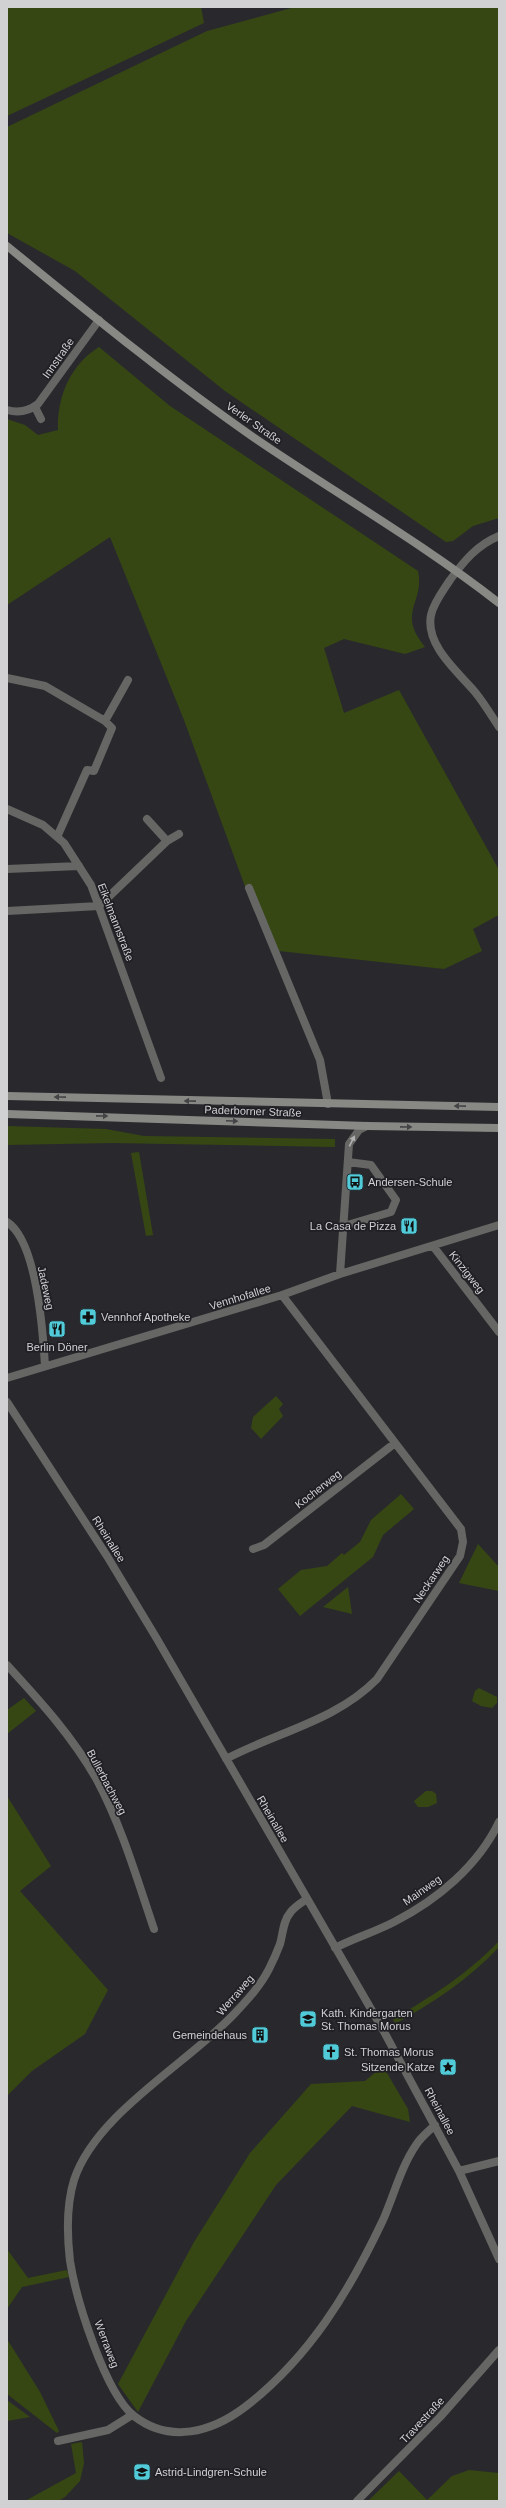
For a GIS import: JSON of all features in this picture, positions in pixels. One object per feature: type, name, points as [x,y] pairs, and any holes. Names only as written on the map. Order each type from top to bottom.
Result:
[{"type":"main road","name":"Verler Straße","points":[[7,246],[223,416],[456,572],[499,603]]},
{"type":"main road","name":"Paderborner Straße","points":[[7,1096],[499,1107]]},
{"type":"main road","name":"Paderborner Straße","points":[[7,1114],[367,1126],[499,1128]]},
{"type":"street","name":"Innstraße","points":[[34,407],[43,399],[100,320]]},
{"type":"street","points":[[7,410],[14,412],[34,407],[41,419]]},
{"type":"street","points":[[499,536],[474,551],[456,572],[436,602],[431,616],[432,633],[440,651],[476,693],[499,727]]},
{"type":"street","points":[[7,678],[46,686],[105,721],[112,728],[94,771],[87,770],[57,837]]},
{"type":"street","points":[[105,721],[128,680]]},
{"type":"street","name":"Eikelmannstraße","points":[[7,809],[43,825],[64,843],[79,866],[99,906],[161,1078]]},
{"type":"street","points":[[147,819],[167,841]]},
{"type":"street","points":[[7,911],[99,906],[167,841],[179,834]]},
{"type":"street","points":[[7,869],[79,866]]},
{"type":"street","points":[[249,888],[320,1060],[328,1104]]},
{"type":"street","points":[[340,1274],[349,1144],[359,1130],[367,1126]]},
{"type":"street","points":[[344,1226],[391,1212],[396,1200],[371,1165],[348,1162]]},
{"type":"street","name":"Jadeweg","points":[[7,1222],[15,1228],[22,1240],[33,1275],[41,1317],[46,1366]]},
{"type":"street","name":"Vennhofallee","points":[[7,1378],[282,1295],[340,1274],[499,1225]]},
{"type":"street","name":"Kinzigweg","points":[[433,1246],[499,1332]]},
{"type":"street","name":"Neckarweg","points":[[226,1759],[332,1712],[352,1701],[369,1688],[377,1679],[460,1556],[463,1542],[461,1529],[282,1295]]},
{"type":"street","name":"Rheinallee","points":[[7,1402],[107,1556],[307,1899],[435,2125],[459,2171],[499,2259]]},
{"type":"street","name":"Kocherweg","points":[[253,1549],[264,1545],[395,1443]]},
{"type":"street","name":"Bullerbachweg","points":[[7,1665],[59,1723],[97,1781],[116,1822],[154,1928]]},
{"type":"street","name":"Mainweg","points":[[335,1948],[394,1922],[440,1892],[471,1864],[499,1822]]},
{"type":"street","name":"Werraweg","points":[[307,1899],[288,1914],[280,1943],[268,1971],[248,1998],[208,2039],[123,2111],[95,2142],[74,2180],[68,2205],[68,2232],[73,2273],[86,2324],[97,2353],[115,2390],[132,2415],[151,2426],[171,2433],[194,2432],[234,2415],[272,2385],[302,2354],[335,2310],[383,2219],[411,2155],[422,2138],[435,2125]]},
{"type":"street","points":[[459,2171],[499,2161]]},
{"type":"street","name":"Travestraße","points":[[357,2501],[440,2417],[499,2350]]},
{"type":"street","points":[[58,2441],[108,2430],[132,2415]]},
{"type":"green space","points":[[7,7],[201,7],[204,23],[7,116]]},
{"type":"green space","points":[[295,7],[499,7],[499,518],[473,526],[453,541],[446,542],[225,391],[75,271],[7,233],[7,127],[207,31]]},
{"type":"green space","points":[[99,347],[170,406],[418,571],[418,591],[412,616],[413,625],[417,635],[425,647],[405,654],[344,639],[324,648],[344,713],[399,690],[499,870],[499,915],[473,929],[482,951],[444,969],[279,951],[261,908],[254,911],[184,720],[110,537],[7,605],[7,419],[25,425],[38,435],[58,430],[60,406],[67,383],[80,363]]},
{"type":"green space","points":[[7,1126],[106,1129],[144,1136],[335,1139],[335,1147],[112,1143],[7,1145]]},
{"type":"green space","points":[[139,1152],[153,1235],[146,1236],[131,1153]]},
{"type":"green space","points":[[276,1396],[283,1404],[279,1409],[283,1416],[261,1439],[251,1428],[253,1417]]},
{"type":"green space","points":[[401,1494],[414,1509],[383,1535],[373,1557],[300,1616],[278,1589],[301,1570],[327,1566],[342,1553],[344,1555],[360,1542],[371,1520]]},
{"type":"green space","points":[[478,1544],[499,1567],[499,1591],[459,1583]]},
{"type":"green space","points":[[348,1587],[352,1614],[323,1607]]},
{"type":"green space","points":[[479,1688],[497,1697],[497,1703],[492,1708],[481,1706],[472,1701],[475,1691]]},
{"type":"green space","points":[[24,1698],[36,1711],[7,1734],[7,1710]]},
{"type":"green space","points":[[426,1791],[432,1791],[436,1794],[437,1803],[428,1807],[418,1807],[414,1801]]},
{"type":"green space","points":[[7,1796],[51,1866],[20,1891],[108,1990],[85,2034],[32,2071],[7,2096]]},
{"type":"green space","points":[[499,1941],[499,1947],[463,1980],[437,1999],[395,2024],[393,2019],[449,1984],[474,1965]]},
{"type":"green space","points":[[383,2066],[408,2109],[410,2122],[352,2106],[276,2185],[186,2321],[138,2412],[118,2384],[194,2242],[250,2153],[311,2084],[365,2081]]},
{"type":"green space","points":[[7,2249],[28,2278],[67,2270],[69,2277],[22,2287],[7,2309]]},
{"type":"green space","points":[[7,2339],[40,2392],[59,2431],[57,2433],[7,2394]]},
{"type":"green space","points":[[7,2400],[30,2417],[7,2421]]},
{"type":"green space","points":[[82,2442],[84,2463],[80,2481],[65,2497],[58,2501],[25,2501],[76,2473],[71,2444]]},
{"type":"green space","points":[[469,2470],[499,2473],[499,2501],[368,2501],[399,2471],[427,2500],[452,2476]]},
{"type":"place","name":"Andersen-Schule","points":[[355,1182]]},
{"type":"place","name":"La Casa de Pizza","points":[[409,1226]]},
{"type":"place","name":"Vennhof Apotheke","points":[[88,1317]]},
{"type":"place","name":"Berlin Döner","points":[[57,1329]]},
{"type":"place","name":"Kath. Kindergarten St. Thomas Morus","points":[[308,2019]]},
{"type":"place","name":"Gemeindehaus","points":[[260,2035]]},
{"type":"place","name":"St. Thomas Morus","points":[[331,2052]]},
{"type":"place","name":"Sitzende Katze","points":[[448,2067]]},
{"type":"place","name":"Astrid-Lindgren-Schule","points":[[142,2472]]}]
